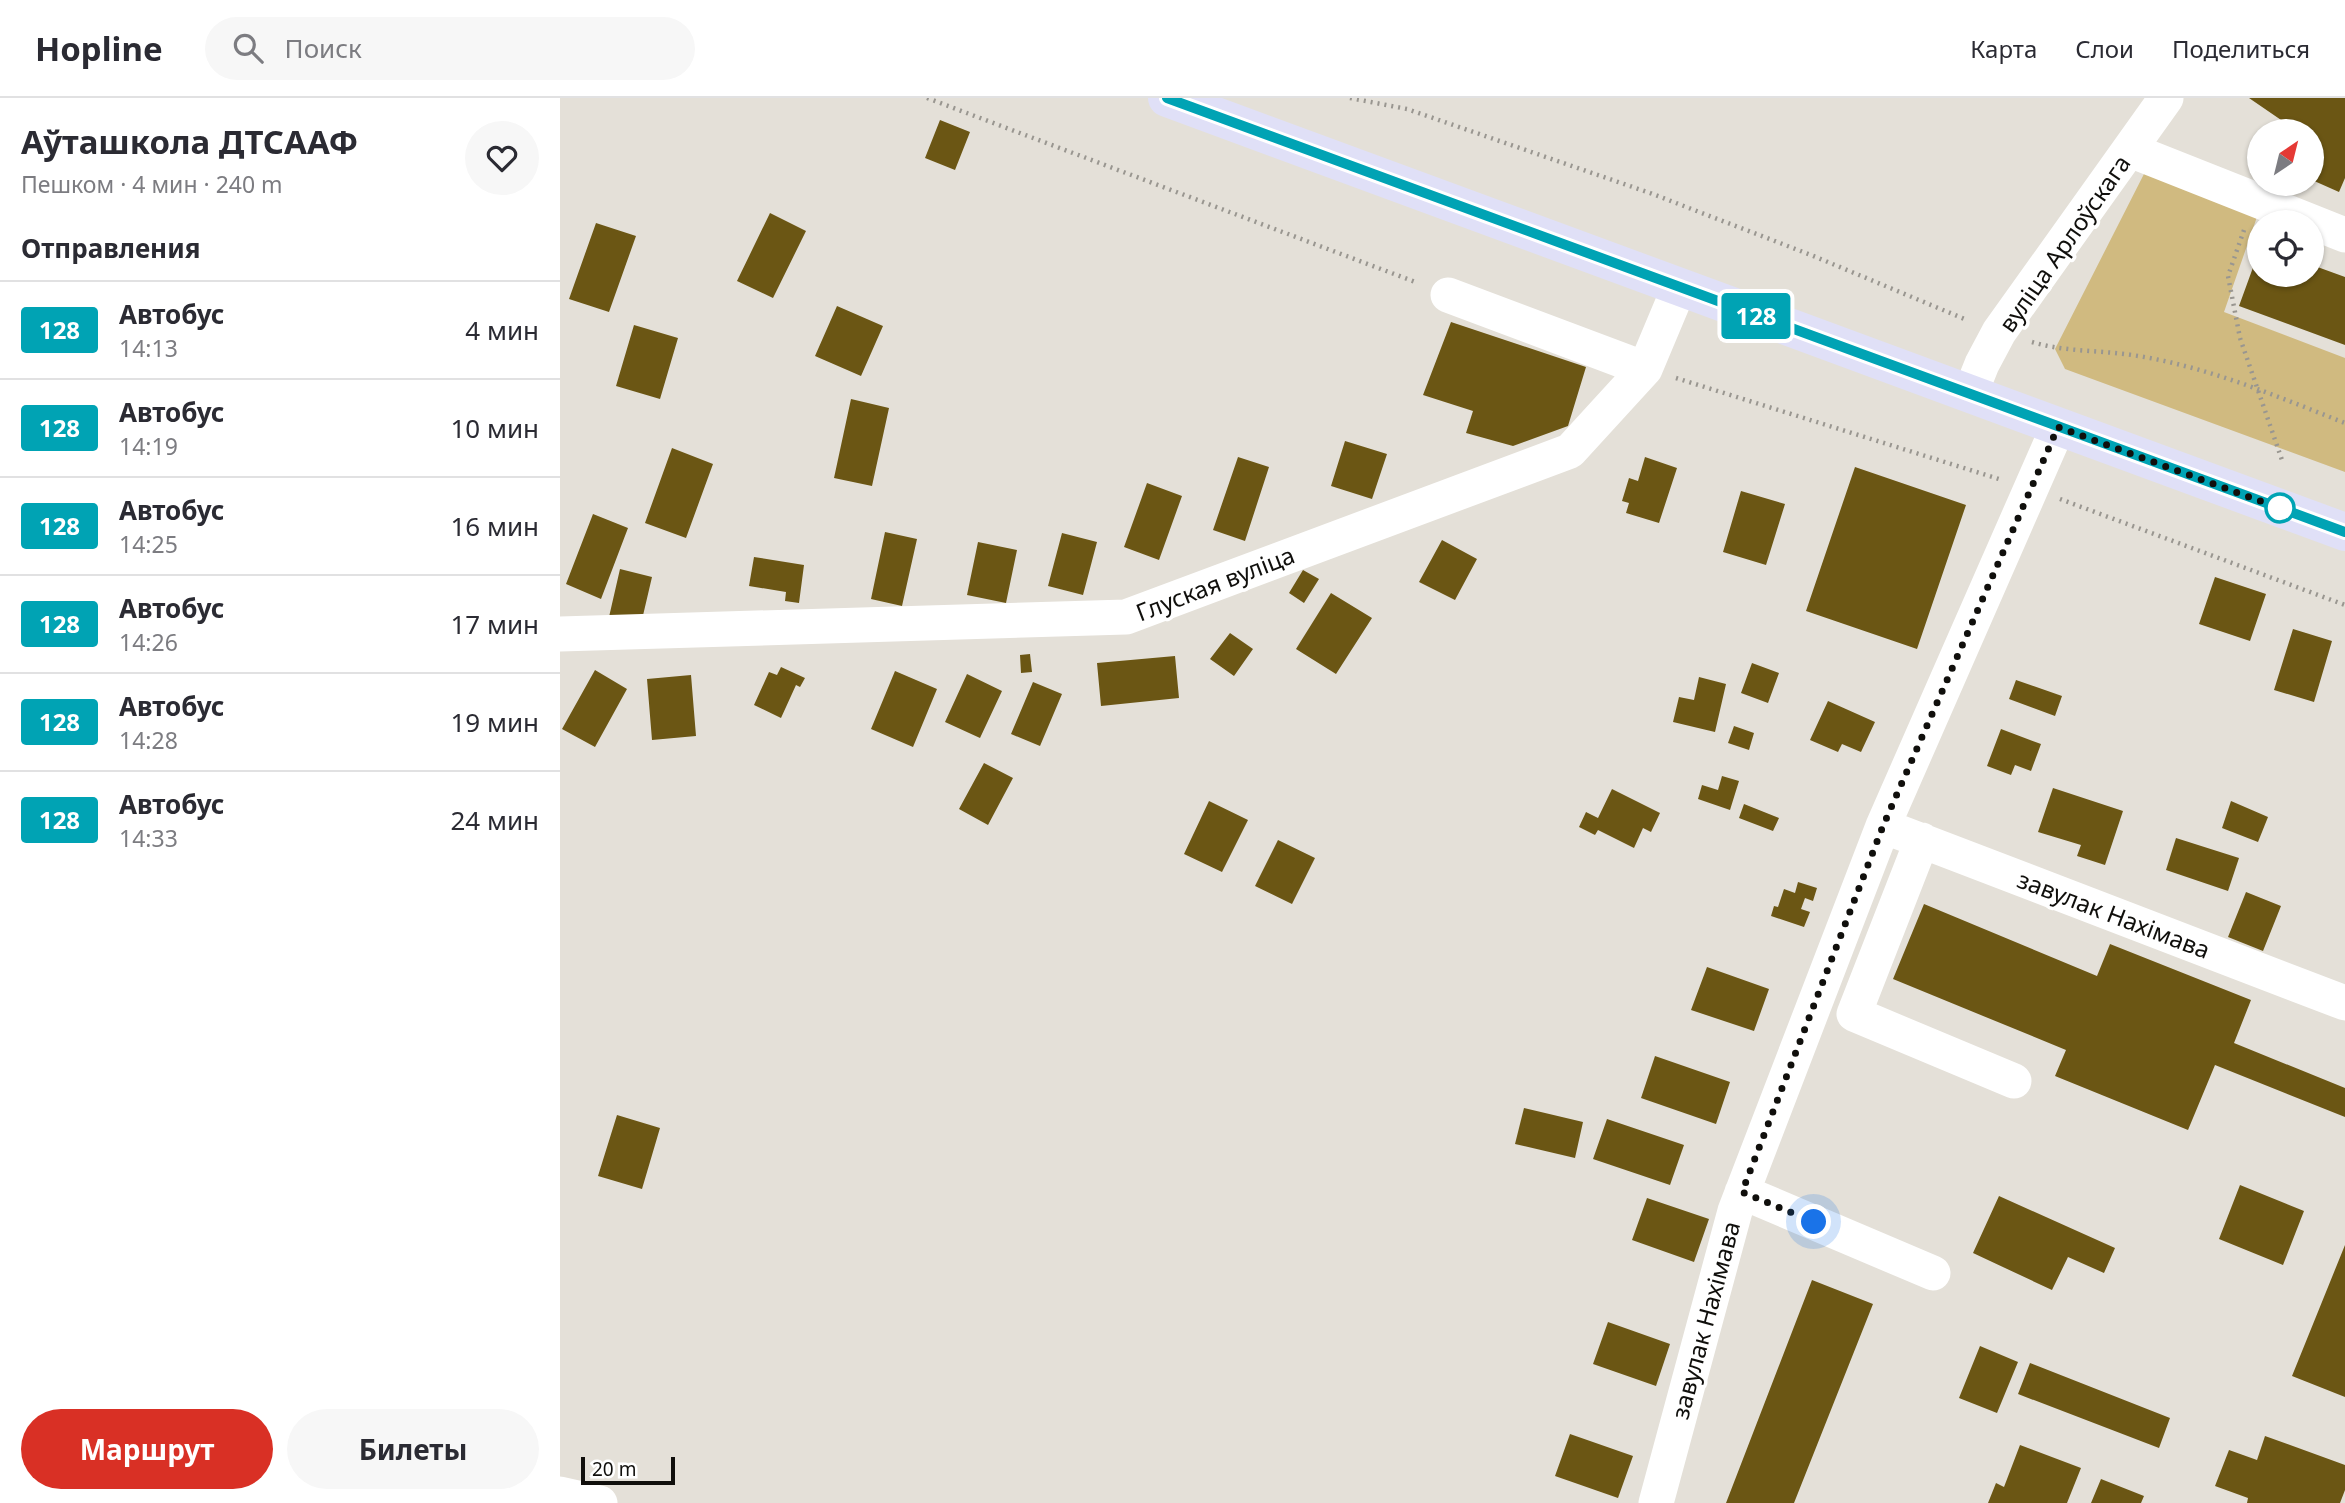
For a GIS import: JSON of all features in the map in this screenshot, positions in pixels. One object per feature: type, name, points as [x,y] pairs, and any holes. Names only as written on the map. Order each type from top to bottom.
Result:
[{"type":"main road","points":[[1167,98],[2345,532]]},
{"type":"street","name":"вуліца Арлоўскага","points":[[1970,394],[1999,332],[2166,98]]},
{"type":"street","points":[[2130,150],[2345,234]]},
{"type":"street","name":"Глуская вуліца","points":[[560,634],[1126,617],[1570,451],[1645,369],[1679,288]]},
{"type":"street","points":[[1448,295],[1645,369]]},
{"type":"street","name":"завулак Нахімава","points":[[1656,1503],[1742,1192],[1883,826],[2058,427]]},
{"type":"street","name":"завулак Нахімава","points":[[1883,826],[2345,1003]]},
{"type":"street","points":[[1922,840],[1854,1014],[2014,1081]]},
{"type":"street","points":[[1742,1192],[1933,1273]]},
{"type":"street","points":[[560,1494],[600,1503]]},
{"type":"path","points":[[927,98],[1448,295]]},
{"type":"path","points":[[1350,98],[1407,109],[1650,193],[1999,332],[2055,349],[2132,355],[2224,376],[2345,422]]},
{"type":"path","points":[[2253,199],[2228,276],[2240,338],[2283,463]]},
{"type":"shaded area","points":[[2145,172],[2247,210],[2247,246],[2224,312],[2345,358],[2345,472],[2065,369],[2055,349]]},
{"type":"building","points":[[2249,98],[2345,98],[2345,178],[2339,192],[2324,185],[2324,119],[2280,119]]},
{"type":"building","points":[[940,120],[970,132],[955,170],[925,158]]},
{"type":"building","points":[[770,213],[806,231],[773,298],[737,281]]},
{"type":"building","points":[[596,223],[636,236],[609,312],[569,299]]},
{"type":"building","points":[[2324,269],[2345,277],[2345,345],[2239,306],[2247,284],[2247,287],[2324,287]]},
{"type":"building","points":[[837,306],[883,326],[861,376],[815,356]]},
{"type":"building","points":[[1451,322],[1586,367],[1568,426],[1513,446],[1466,433],[1473,411],[1423,395]]},
{"type":"building","points":[[634,325],[678,338],[660,399],[616,386]]},
{"type":"building","points":[[851,399],[889,408],[872,486],[834,478]]},
{"type":"building","points":[[1345,441],[1387,454],[1372,499],[1331,486]]},
{"type":"building","points":[[672,448],[713,464],[686,538],[645,523]]},
{"type":"building","points":[[1238,457],[1269,467],[1245,541],[1213,530]]},
{"type":"building","points":[[1645,457],[1677,468],[1659,523],[1626,513],[1629,503],[1622,501],[1629,478],[1638,481]]},
{"type":"building","points":[[1855,467],[1966,505],[1917,649],[1806,611]]},
{"type":"building","points":[[1147,483],[1182,496],[1159,560],[1124,547]]},
{"type":"building","points":[[1741,491],[1785,504],[1766,565],[1723,552]]},
{"type":"building","points":[[593,514],[628,528],[601,599],[566,584]]},
{"type":"building","points":[[885,532],[917,539],[902,606],[871,599]]},
{"type":"building","points":[[1062,533],[1097,542],[1083,595],[1048,586]]},
{"type":"building","points":[[1442,540],[1477,559],[1455,600],[1419,582]]},
{"type":"building","points":[[978,542],[1017,550],[1006,603],[967,595]]},
{"type":"building","points":[[754,557],[804,565],[799,603],[785,601],[786,592],[749,586]]},
{"type":"building","points":[[620,569],[652,577],[641,624],[609,617]]},
{"type":"building","points":[[1303,570],[1319,579],[1304,603],[1289,593]]},
{"type":"building","points":[[2215,577],[2266,594],[2250,641],[2199,624]]},
{"type":"building","points":[[1331,593],[1372,618],[1336,674],[1296,649]]},
{"type":"building","points":[[2293,629],[2332,641],[2314,702],[2274,690]]},
{"type":"building","points":[[1230,633],[1253,649],[1234,676],[1210,659]]},
{"type":"building","points":[[1030,654],[1032,672],[1021,673],[1020,655]]},
{"type":"building","points":[[1175,656],[1179,698],[1101,706],[1097,663]]},
{"type":"building","points":[[1752,663],[1779,673],[1768,703],[1741,693]]},
{"type":"building","points":[[781,667],[805,678],[800,687],[796,685],[781,718],[754,705],[769,672],[777,675]]},
{"type":"building","points":[[595,670],[627,689],[595,747],[562,729]]},
{"type":"building","points":[[895,671],[937,689],[913,747],[871,729]]},
{"type":"building","points":[[967,674],[1002,691],[980,738],[945,722]]},
{"type":"building","points":[[691,675],[696,736],[652,740],[647,679]]},
{"type":"building","points":[[1699,677],[1726,684],[1715,732],[1673,722],[1679,697],[1694,700]]},
{"type":"building","points":[[2016,680],[2062,696],[2055,716],[2009,699]]},
{"type":"building","points":[[1033,682],[1062,694],[1040,746],[1011,734]]},
{"type":"building","points":[[1828,701],[1875,722],[1861,752],[1842,744],[1838,752],[1810,740]]},
{"type":"building","points":[[1734,726],[1754,733],[1749,750],[1728,743]]},
{"type":"building","points":[[2001,729],[2041,744],[2031,771],[2015,765],[2011,775],[1987,766]]},
{"type":"building","points":[[984,763],[1013,778],[988,825],[959,809]]},
{"type":"building","points":[[1722,776],[1739,781],[1730,810],[1698,799],[1702,785],[1718,790]]},
{"type":"building","points":[[2053,788],[2123,811],[2105,865],[2077,856],[2081,845],[2038,832]]},
{"type":"building","points":[[1612,789],[1660,813],[1651,832],[1643,828],[1634,848],[1598,830],[1595,835],[1579,827],[1586,812],[1598,818]]},
{"type":"building","points":[[1209,801],[1248,820],[1222,872],[1184,854]]},
{"type":"building","points":[[2231,801],[2268,817],[2258,842],[2222,828]]},
{"type":"building","points":[[1744,804],[1779,818],[1773,831],[1739,818]]},
{"type":"building","points":[[2176,838],[2239,858],[2228,891],[2166,870]]},
{"type":"building","points":[[1278,840],[1315,858],[1292,904],[1255,886]]},
{"type":"building","points":[[1798,882],[1817,888],[1813,901],[1805,898],[1801,909],[1810,912],[1804,927],[1771,916],[1774,906],[1778,907],[1784,889],[1795,893]]},
{"type":"building","points":[[2246,892],[2281,906],[2263,951],[2228,937]]},
{"type":"building","points":[[1924,904],[2097,976],[2110,944],[2251,1000],[2234,1043],[2345,1088],[2345,1117],[2215,1065],[2188,1130],[2055,1076],[2066,1050],[1893,979]]},
{"type":"building","points":[[1707,967],[1769,989],[1754,1031],[1691,1010]]},
{"type":"building","points":[[1655,1056],[1730,1082],[1716,1124],[1641,1098]]},
{"type":"building","points":[[1524,1108],[1583,1122],[1575,1158],[1515,1144]]},
{"type":"building","points":[[617,1115],[660,1128],[642,1189],[598,1176]]},
{"type":"building","points":[[1607,1119],[1684,1145],[1670,1185],[1593,1159]]},
{"type":"building","points":[[2240,1185],[2304,1211],[2283,1265],[2219,1239]]},
{"type":"building","points":[[1999,1196],[2115,1248],[2104,1273],[2068,1257],[2052,1290],[1973,1253]]},
{"type":"building","points":[[1647,1198],[1709,1219],[1694,1262],[1632,1240]]},
{"type":"building","points":[[2345,1245],[2345,1397],[2292,1376]]},
{"type":"building","points":[[1812,1280],[1873,1304],[1794,1503],[1726,1503]]},
{"type":"building","points":[[1608,1322],[1670,1344],[1656,1386],[1593,1364]]},
{"type":"building","points":[[1980,1346],[2018,1362],[1997,1413],[1959,1398]]},
{"type":"building","points":[[2030,1363],[2170,1418],[2159,1448],[2018,1394]]},
{"type":"building","points":[[1570,1434],[1633,1456],[1618,1498],[1555,1476]]},
{"type":"building","points":[[2265,1436],[2345,1465],[2345,1490],[2340,1503],[2247,1503],[2248,1498],[2215,1486],[2229,1450],[2257,1460]]},
{"type":"building","points":[[2020,1445],[2081,1468],[2067,1503],[1988,1503],[1996,1483],[2004,1487]]},
{"type":"building","points":[[2101,1479],[2144,1496],[2141,1503],[2091,1503]]},
{"type":"bus line","name":"128","points":[[1167,98],[2345,532]]},
{"type":"route","points":[[1814,1222],[1742,1192],[1883,826],[2058,427],[2282,509],[2280,508]]}]
